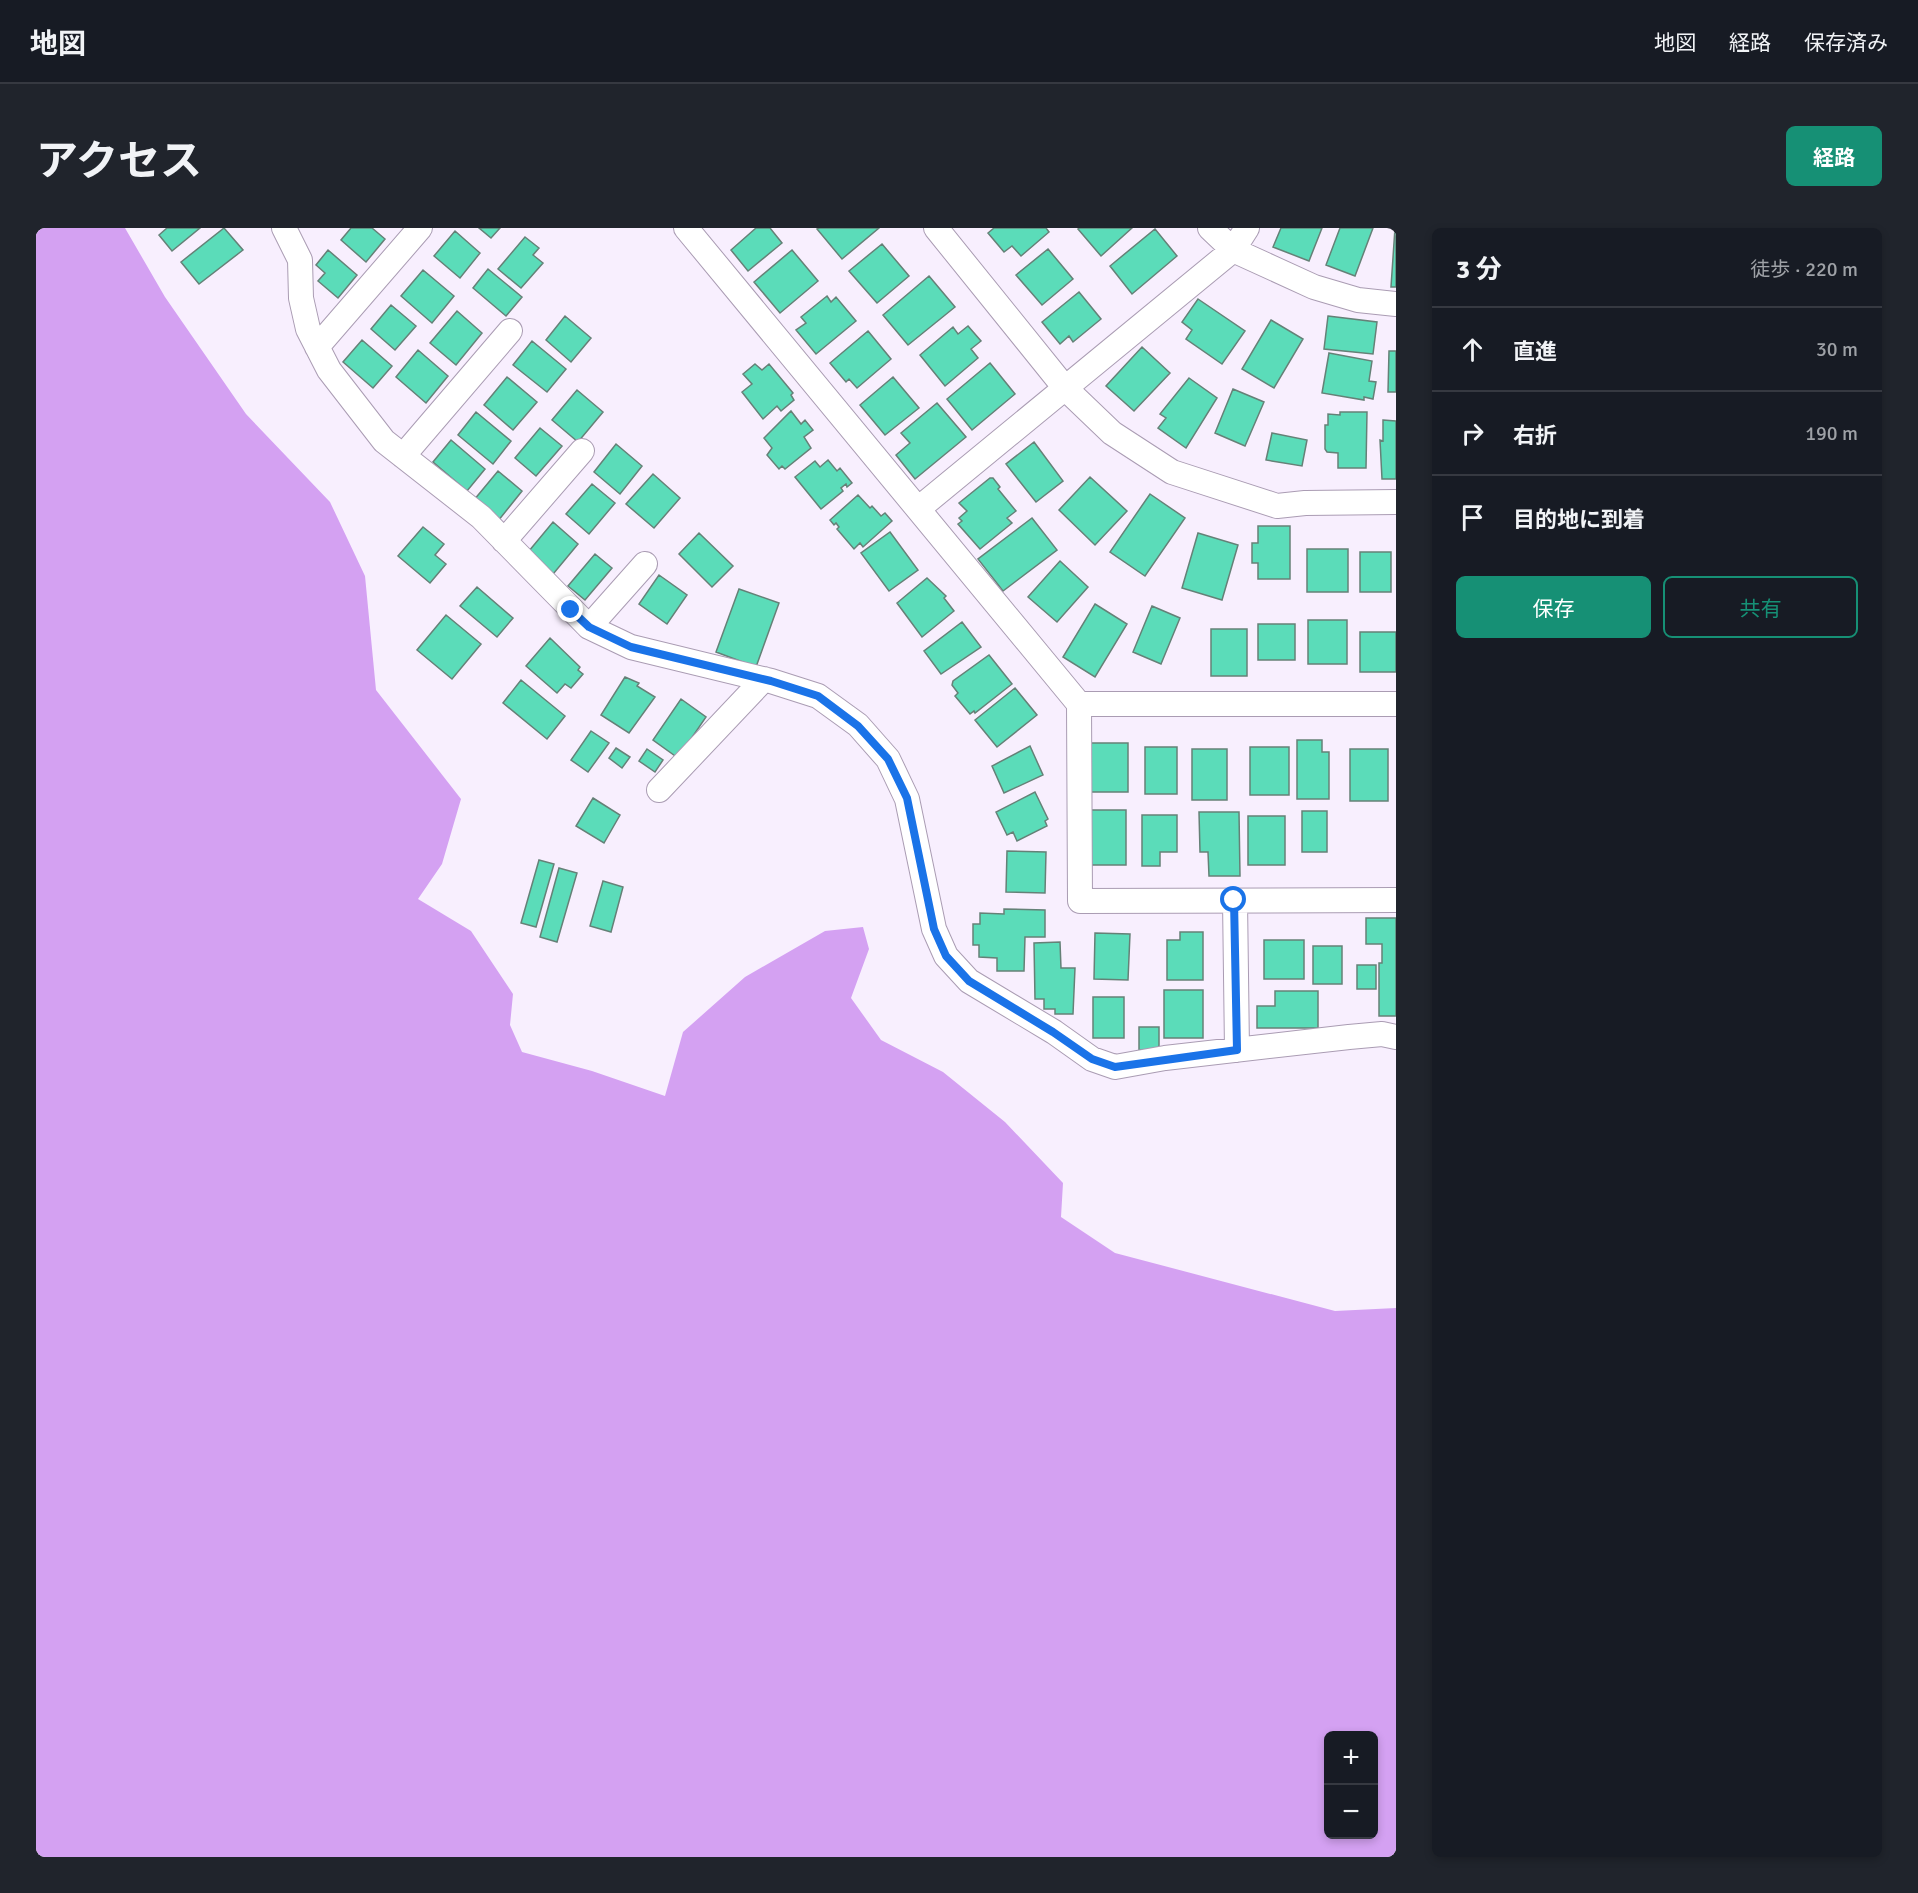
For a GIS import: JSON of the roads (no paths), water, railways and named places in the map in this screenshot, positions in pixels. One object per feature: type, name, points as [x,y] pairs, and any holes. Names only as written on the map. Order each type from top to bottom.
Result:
[{"type":"street","points":[[284,228],[300,260],[301,298],[308,329],[329,370],[384,441],[481,517],[589,627],[631,647],[764,679],[818,696],[858,726],[888,759],[907,798],[934,929],[946,956],[969,981],[1053,1032],[1092,1059],[1115,1067],[1371,1035],[1396,1037]]},
{"type":"street","points":[[317,347],[420,228]]},
{"type":"street","points":[[686,228],[1079,704],[1080,901],[1396,900]]},
{"type":"street","points":[[936,228],[1065,388],[1112,433],[1172,472],[1277,506],[1305,503],[1396,502]]},
{"type":"street","points":[[1210,228],[1233,250],[1314,287],[1358,300],[1396,304]]},
{"type":"street","points":[[918,509],[1233,250],[1247,228]]},
{"type":"street","points":[[403,456],[510,331]]},
{"type":"street","points":[[504,541],[582,451]]},
{"type":"street","points":[[589,627],[645,564]]},
{"type":"street","points":[[659,790],[764,679]]},
{"type":"street","points":[[1079,704],[1396,704]]},
{"type":"street","points":[[1234,900],[1237,1050]]}]
